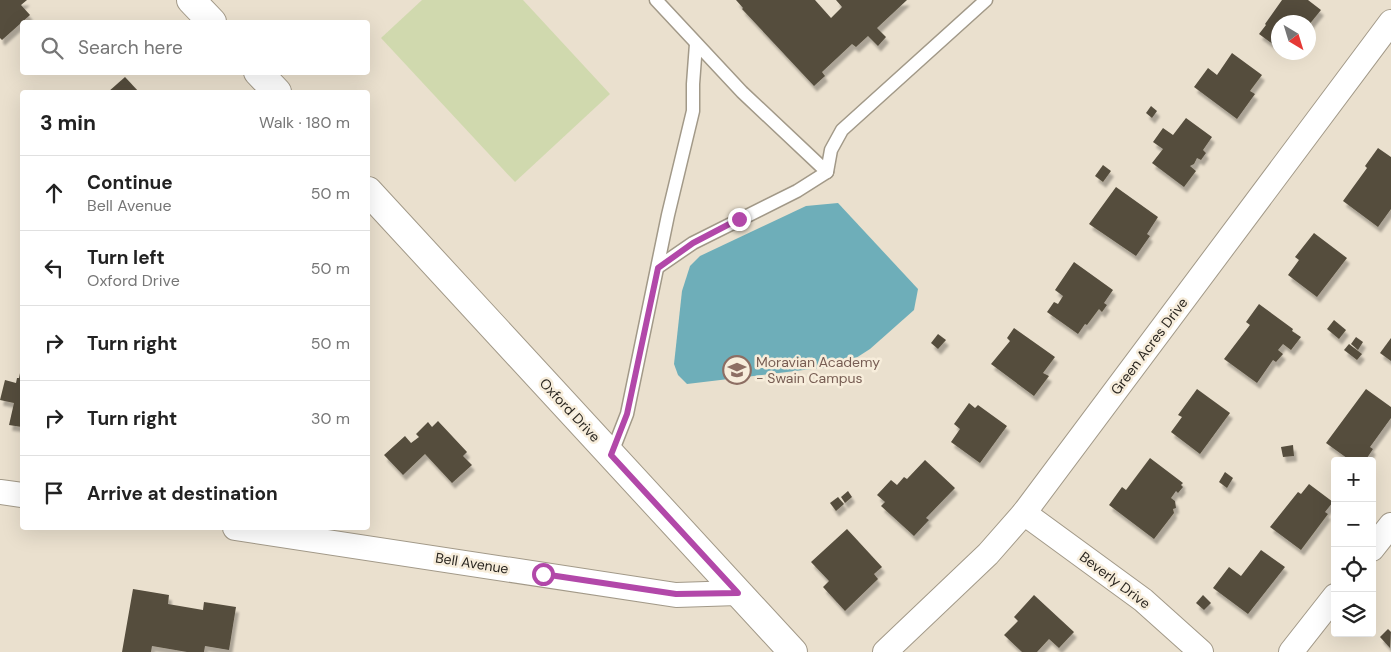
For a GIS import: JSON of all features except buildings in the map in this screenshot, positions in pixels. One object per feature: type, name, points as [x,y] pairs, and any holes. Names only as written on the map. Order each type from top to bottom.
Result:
[{"type":"main road","points":[[191,0],[210,20]]},
{"type":"main road","points":[[261,75],[275,90]]},
{"type":"main road","name":"Oxford Drive","points":[[370,193],[793,652]]},
{"type":"street","name":"Green Acres Drive","points":[[885,652],[988,554],[1024,513],[1391,22]]},
{"type":"street","points":[[0,492],[20,495]]},
{"type":"street","name":"Beverly Drive","points":[[1024,513],[1143,600],[1201,652]]},
{"type":"street","points":[[1374,547],[1391,525]]},
{"type":"street","name":"Bell Avenue","points":[[249,530],[676,594],[738,593]]},
{"type":"street","points":[[1291,652],[1331,601]]},
{"type":"lane","points":[[656,0],[742,92],[827,172]]},
{"type":"lane","points":[[658,268],[693,243],[797,191],[827,172],[831,150],[842,130],[986,0]]},
{"type":"lane","points":[[611,455],[627,414],[668,215],[693,111],[696,44]]},
{"type":"green space","points":[[422,0],[523,0],[610,94],[515,182],[381,38]]},
{"type":"water","points":[[838,203],[918,289],[914,310],[870,349],[845,365],[687,384],[678,375],[674,364],[682,291],[690,266],[700,256],[806,206]]},
{"type":"place","name":"Moravian Academy - Swain Campus","points":[[737,370]]},
{"type":"route","points":[[543,574],[676,594],[738,593],[611,455],[627,414],[658,268],[693,243],[739,219]]}]
